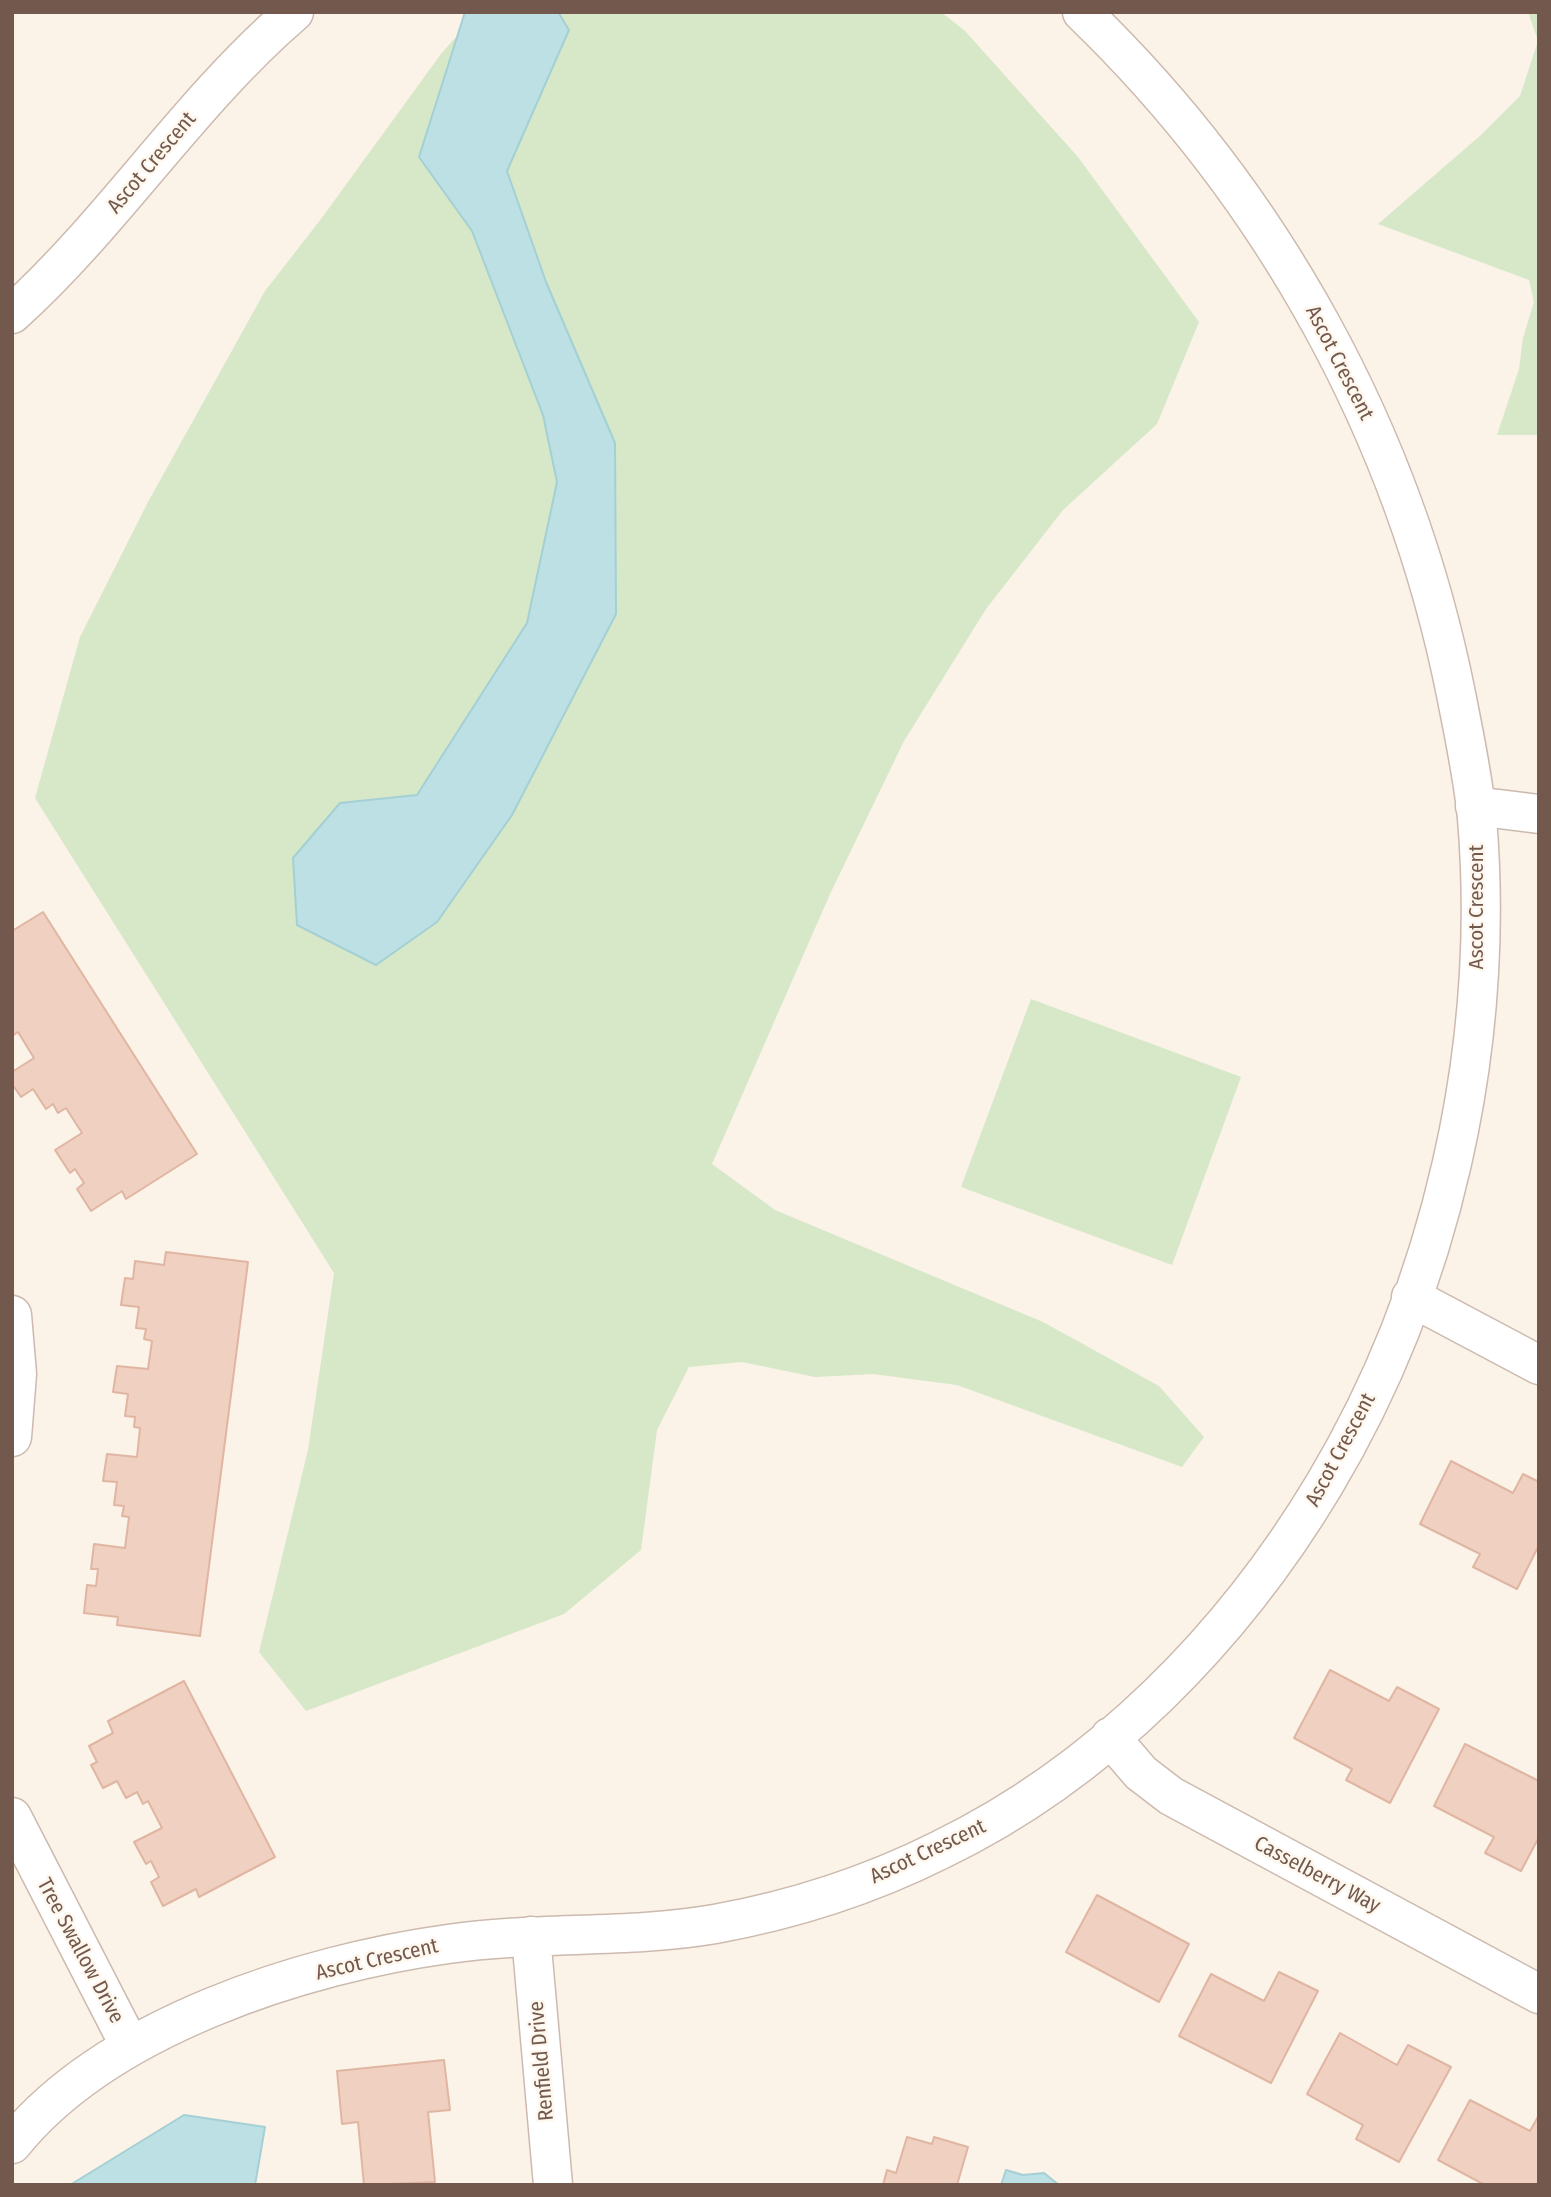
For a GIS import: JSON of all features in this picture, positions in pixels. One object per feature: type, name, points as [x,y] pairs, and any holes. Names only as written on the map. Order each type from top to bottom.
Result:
[{"type":"street","name":"Ascot Crescent","points":[[12,314],[79,248],[222,82],[294,12]]},
{"type":"street","name":"Ascot Crescent","points":[[12,2144],[49,2105],[81,2078],[130,2046],[216,2007],[330,1969],[451,1943],[710,1925],[823,1897],[941,1850],[1000,1817],[1058,1778],[1110,1737],[1203,1650],[1253,1591],[1295,1533],[1366,1409],[1411,1297],[1444,1193],[1460,1126],[1472,1056],[1478,965],[1475,806],[1468,755],[1436,604],[1394,479],[1336,351],[1270,239],[1232,182],[1158,90],[1082,12]]},
{"type":"street","points":[[1475,806],[1539,814]]},
{"type":"street","points":[[1411,1297],[1539,1364]]},
{"type":"street","points":[[12,1315],[17,1374],[12,1437]]},
{"type":"street","name":"Casselberry Way","points":[[1110,1737],[1141,1773],[1171,1796],[1539,1994]]},
{"type":"street","name":"Tree Swallow Drive","points":[[12,1817],[130,2046]]},
{"type":"street","name":"Renfield Drive","points":[[531,1937],[554,2185]]},
{"type":"green space","points":[[492,12],[941,12],[965,31],[1078,157],[1199,322],[1157,424],[1063,510],[986,609],[904,741],[830,894],[712,1164],[775,1210],[1043,1322],[1159,1386],[1204,1437],[1182,1467],[957,1385],[873,1374],[815,1377],[742,1362],[689,1367],[657,1430],[641,1550],[564,1614],[306,1711],[259,1652],[308,1450],[334,1273],[35,798],[80,637],[148,502],[265,291],[441,54],[455,38]]},
{"type":"green space","points":[[1528,12],[1539,12],[1539,435],[1497,435],[1519,369],[1523,338],[1534,302],[1529,280],[1378,224],[1481,135],[1520,96],[1538,41]]},
{"type":"green space","points":[[1031,999],[1241,1077],[1172,1265],[961,1187]]},
{"type":"water","points":[[465,12],[558,12],[569,30],[507,171],[546,282],[615,443],[616,614],[512,815],[437,922],[376,965],[297,925],[293,858],[340,803],[417,795],[527,623],[557,482],[543,415],[472,231],[419,157]]},
{"type":"water","points":[[184,2115],[265,2127],[255,2185],[70,2185]]},
{"type":"water","points":[[1006,2170],[1023,2175],[1044,2173],[1059,2185],[1001,2185]]},
{"type":"building","points":[[43,912],[197,1154],[126,1199],[122,1191],[91,1211],[77,1189],[84,1183],[75,1169],[70,1173],[55,1150],[82,1133],[66,1108],[58,1113],[53,1104],[46,1109],[33,1089],[21,1097],[12,1084],[12,1072],[34,1058],[18,1032],[12,1036],[12,931]]},
{"type":"building","points":[[166,1252],[248,1262],[200,1636],[117,1625],[118,1617],[84,1613],[87,1585],[96,1586],[98,1569],[91,1569],[94,1544],[125,1548],[129,1517],[122,1516],[124,1506],[114,1505],[117,1482],[103,1481],[107,1454],[137,1457],[140,1428],[134,1427],[135,1417],[125,1416],[128,1394],[113,1392],[117,1366],[148,1369],[152,1341],[144,1339],[146,1329],[136,1328],[139,1307],[121,1305],[125,1278],[133,1279],[135,1261],[164,1265]]},
{"type":"building","points":[[1451,1461],[1513,1493],[1523,1474],[1539,1482],[1539,1545],[1517,1589],[1473,1567],[1480,1554],[1420,1524]]},
{"type":"building","points":[[1330,1670],[1389,1701],[1397,1687],[1439,1709],[1390,1803],[1346,1780],[1352,1769],[1294,1738]]},
{"type":"building","points":[[184,1681],[275,1857],[199,1897],[196,1889],[163,1906],[151,1882],[159,1877],[151,1861],[146,1864],[134,1842],[162,1828],[148,1801],[143,1804],[137,1792],[126,1798],[117,1781],[103,1788],[91,1765],[97,1762],[89,1746],[113,1733],[108,1721]]},
{"type":"building","points":[[1465,1744],[1539,1781],[1539,1837],[1521,1871],[1485,1853],[1494,1837],[1434,1806]]},
{"type":"building","points":[[1097,1895],[1189,1944],[1159,2002],[1066,1952]]},
{"type":"building","points":[[1279,1972],[1318,1991],[1271,2083],[1179,2036],[1211,1974],[1264,2001]]},
{"type":"building","points":[[1340,2033],[1397,2065],[1408,2045],[1451,2067],[1399,2162],[1356,2139],[1363,2125],[1307,2094]]},
{"type":"building","points":[[444,2060],[450,2110],[428,2112],[435,2182],[364,2185],[358,2122],[342,2124],[337,2071]]},
{"type":"building","points":[[1470,2100],[1530,2131],[1539,2115],[1539,2185],[1485,2185],[1438,2160]]},
{"type":"building","points":[[907,2137],[932,2144],[934,2137],[968,2147],[957,2185],[883,2185],[887,2170],[896,2173]]}]
